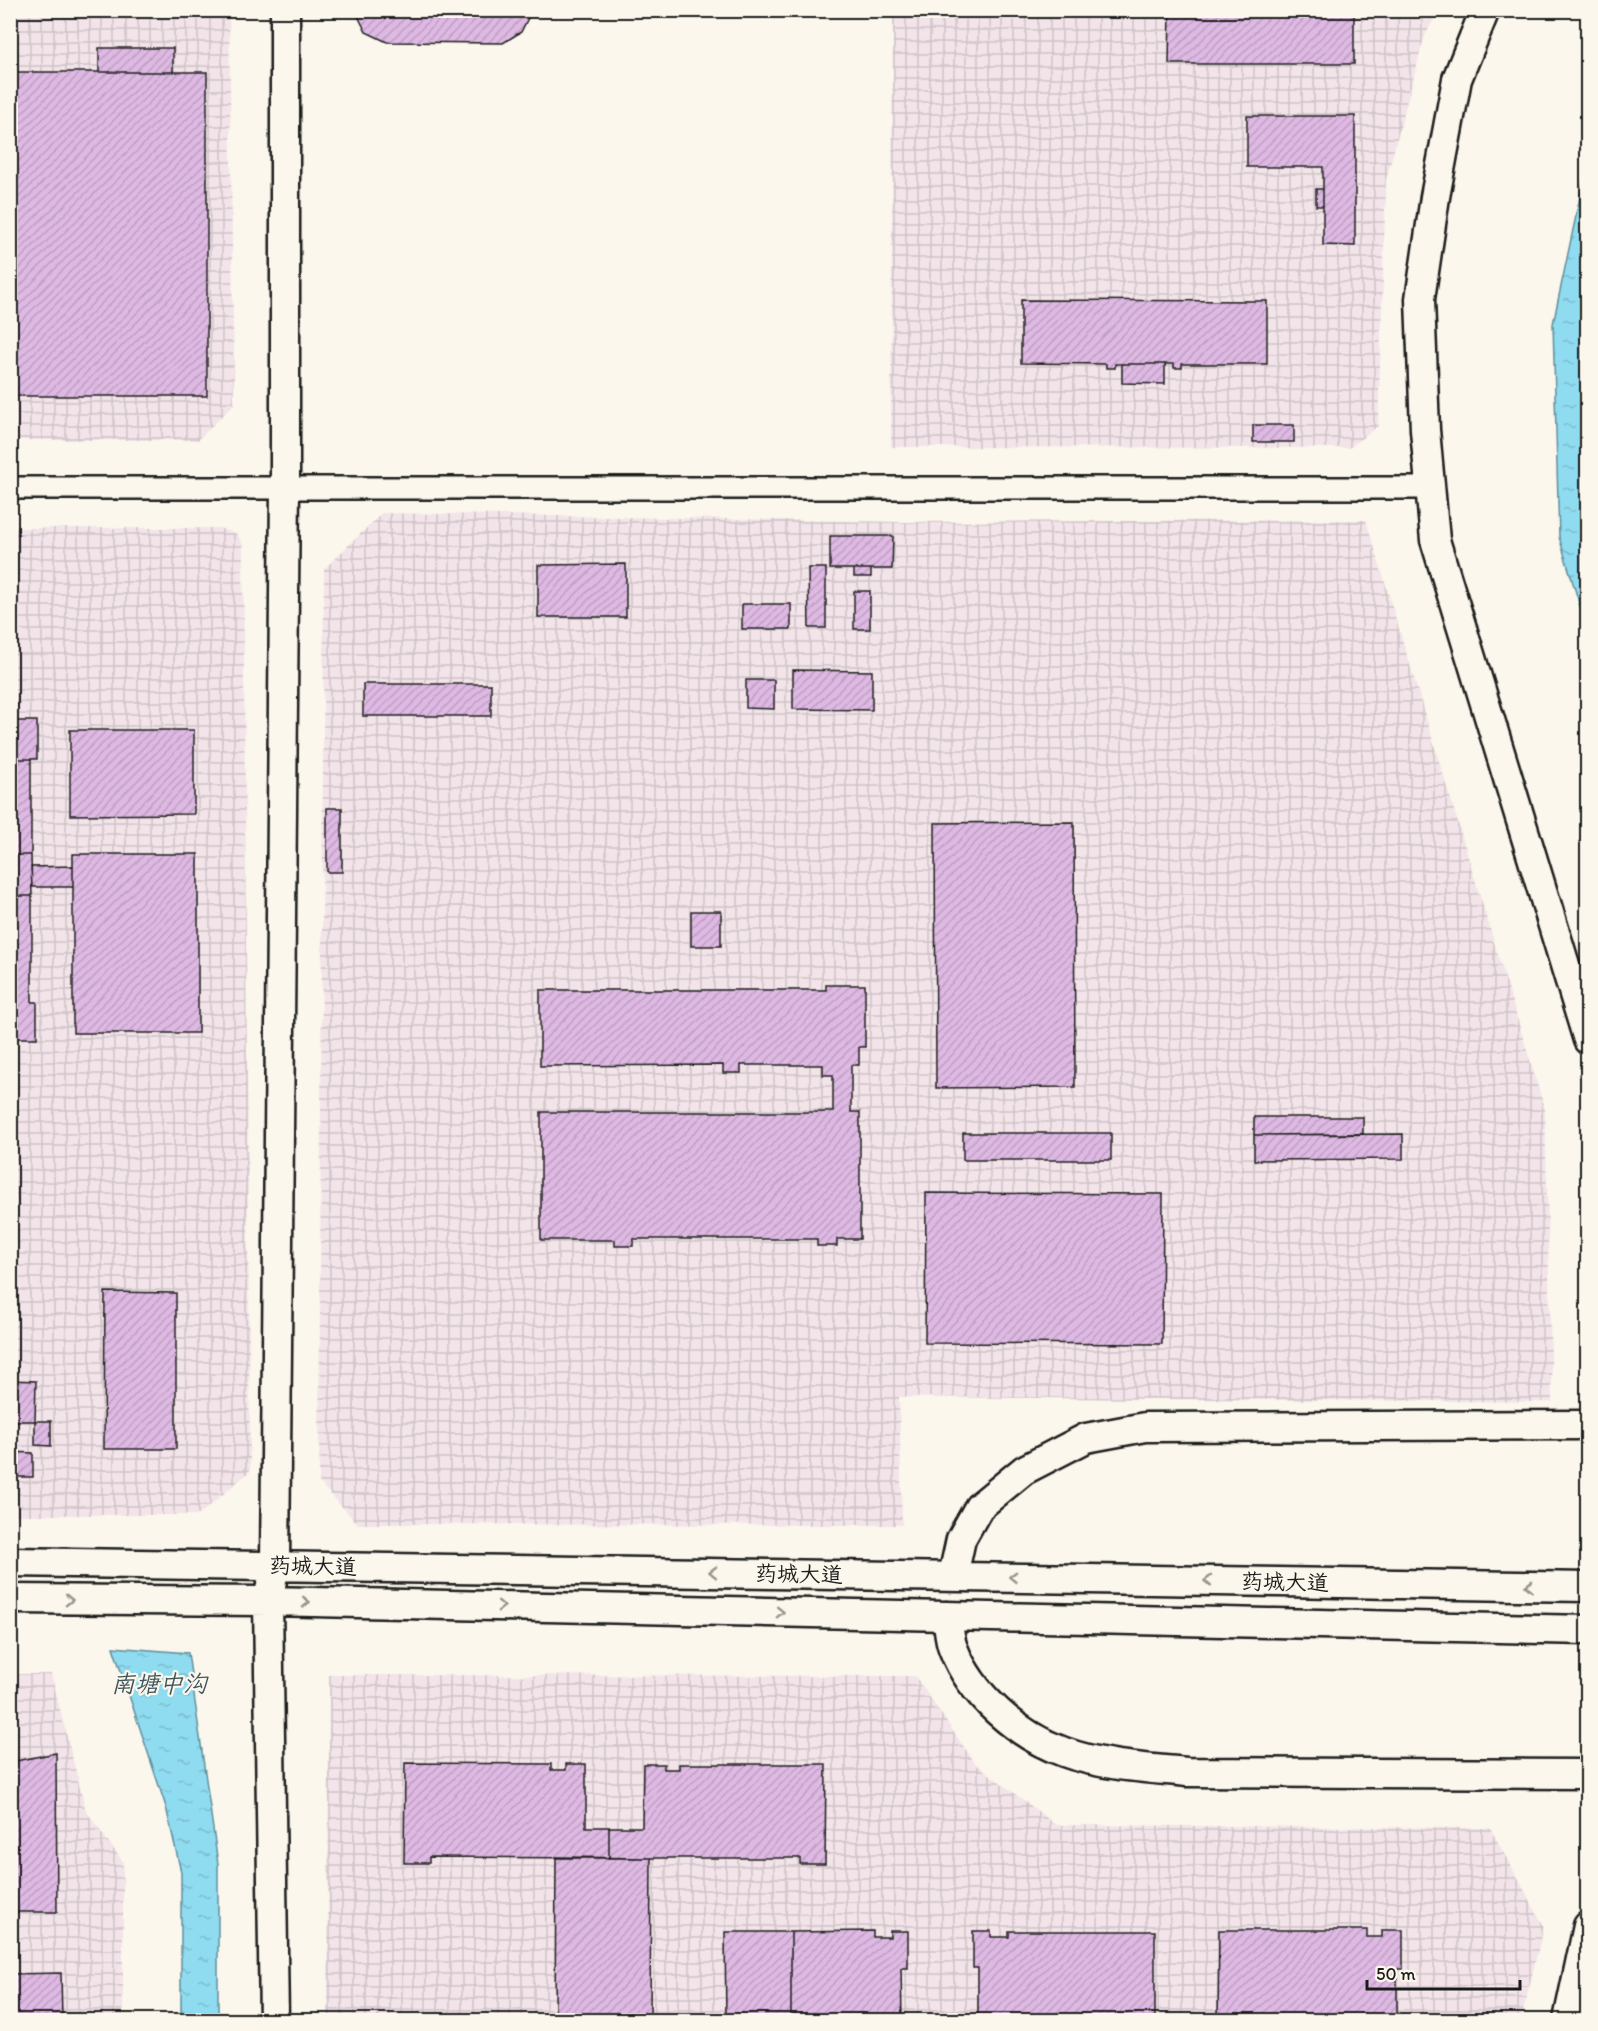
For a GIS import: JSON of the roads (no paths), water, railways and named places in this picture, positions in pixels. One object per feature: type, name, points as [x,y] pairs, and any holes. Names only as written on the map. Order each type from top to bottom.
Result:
[{"type":"main road","points":[[274,2020],[268,1601],[275,1565],[285,487],[285,10]]},
{"type":"main road","points":[[1485,10],[1456,79],[1420,298],[1435,540],[1587,1040]]},
{"type":"main road","points":[[953,1576],[961,1539],[980,1507],[1024,1470],[1086,1438],[1145,1427],[1587,1425]]},
{"type":"main road","name":"药城大道","points":[[10,1562],[1587,1587]]},
{"type":"main road","name":"药城大道","points":[[10,1599],[268,1601],[1585,1630]]},
{"type":"main road","points":[[947,1616],[952,1646],[969,1679],[990,1704],[1026,1732],[1064,1752],[1125,1766],[1187,1772],[1587,1774]]},
{"type":"main road","points":[[1568,2020],[1587,1926]]},
{"type":"street","points":[[10,488],[1430,488]]},
{"type":"water","points":[[1587,164],[1588,629],[1559,537],[1553,324]]},
{"type":"water","name":"南塘中沟","points":[[113,1647],[188,1653],[218,1864],[218,2020],[181,2020],[181,1872],[166,1807]]}]
